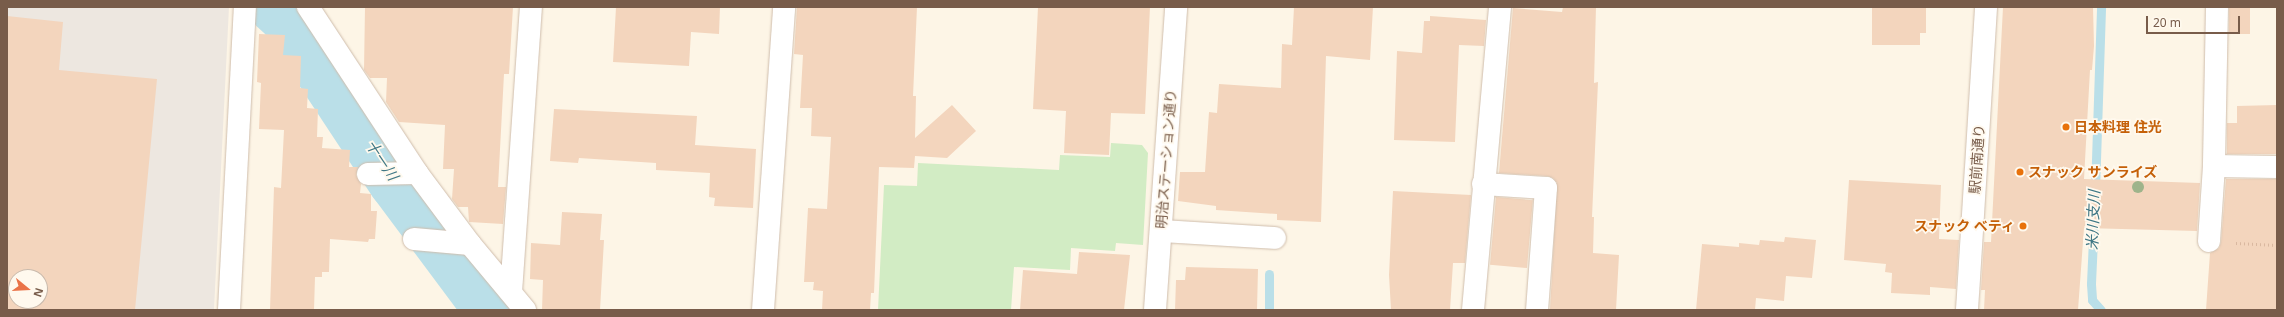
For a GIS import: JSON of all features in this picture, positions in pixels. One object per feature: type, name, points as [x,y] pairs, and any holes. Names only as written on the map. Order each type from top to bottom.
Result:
[{"type":"street","points":[[308,7],[413,173],[466,244],[511,292],[525,310]]},
{"type":"street","points":[[511,292],[532,7]]},
{"type":"street","points":[[763,310],[784,7]]},
{"type":"street","name":"明治ステーション通り","points":[[1155,310],[1176,7]]},
{"type":"street","points":[[1473,310],[1500,7]]},
{"type":"street","name":"駅前南通り","points":[[1967,310],[1986,7]]},
{"type":"street","points":[[2209,241],[2214,166],[2217,7]]},
{"type":"street","points":[[229,310],[245,8]]},
{"type":"street","points":[[2214,166],[2277,167]]},
{"type":"street","points":[[368,174],[413,173]]},
{"type":"street","points":[[1484,184],[1546,188],[1537,310]]},
{"type":"street","points":[[1161,231],[1275,238]]},
{"type":"street","points":[[414,240],[466,244]]},
{"type":"path","points":[[2209,241],[2277,246]]},
{"type":"shaded area","points":[[7,7],[229,7],[214,310],[7,310]]},
{"type":"green space","points":[[1111,143],[1142,145],[1148,153],[1143,245],[1116,243],[1115,251],[1071,248],[1070,270],[1014,267],[1011,310],[878,310],[884,185],[917,186],[918,163],[1059,170],[1060,155],[1110,157]]},
{"type":"building","points":[[365,7],[513,7],[509,74],[504,74],[498,187],[506,187],[503,224],[469,222],[468,207],[458,207],[452,199],[454,169],[443,169],[445,125],[399,122],[386,102],[387,78],[370,78],[364,70]]},
{"type":"building","points":[[616,7],[720,7],[719,34],[691,32],[689,66],[613,62]]},
{"type":"building","points":[[797,7],[917,7],[913,96],[916,96],[915,138],[952,105],[976,131],[947,158],[915,156],[914,168],[879,167],[874,293],[871,293],[870,310],[822,310],[823,291],[813,290],[814,282],[804,282],[808,208],[827,209],[831,137],[811,136],[812,108],[800,108],[803,55],[794,54]]},
{"type":"building","points":[[1038,7],[1150,7],[1145,114],[1111,113],[1109,155],[1064,153],[1066,111],[1033,109]]},
{"type":"building","points":[[1294,7],[1373,7],[1370,60],[1326,56],[1321,222],[1277,220],[1277,214],[1216,210],[1216,206],[1178,201],[1180,172],[1205,172],[1209,112],[1217,113],[1219,84],[1281,88],[1282,44],[1292,45]]},
{"type":"building","points":[[1563,7],[1596,7],[1594,83],[1598,82],[1592,217],[1594,217],[1593,253],[1619,255],[1616,310],[1550,310],[1557,183],[1553,178],[1547,176],[1499,173],[1513,8],[1562,12]]},
{"type":"building","points":[[1872,7],[1926,7],[1926,33],[1920,33],[1920,45],[1872,45]]},
{"type":"building","points":[[2003,7],[2093,7],[2094,46],[2092,70],[2090,70],[2084,179],[2200,183],[2197,231],[2084,228],[2078,310],[1984,310],[1985,290],[1981,290],[1984,242],[1991,242]]},
{"type":"building","points":[[2229,7],[2250,7],[2250,34],[2229,34]]},
{"type":"building","points":[[7,16],[63,22],[59,70],[157,79],[135,310],[7,310]]},
{"type":"building","points":[[1430,16],[1486,20],[1484,46],[1459,45],[1455,142],[1394,140],[1397,51],[1422,53],[1424,21],[1430,21]]},
{"type":"building","points":[[259,34],[285,35],[283,55],[301,56],[300,88],[308,89],[307,108],[318,109],[317,137],[323,137],[322,148],[350,150],[349,167],[358,167],[356,175],[361,184],[360,193],[371,194],[371,211],[377,211],[375,239],[369,239],[368,242],[330,239],[329,272],[322,272],[322,277],[315,277],[314,310],[270,310],[274,187],[281,188],[284,130],[259,129],[261,83],[257,82]]},
{"type":"building","points":[[2277,105],[2277,154],[2227,154],[2227,123],[2237,123],[2237,106]]},
{"type":"building","points":[[554,109],[697,116],[695,145],[756,149],[753,208],[714,206],[715,198],[709,197],[710,173],[656,170],[656,163],[579,158],[578,163],[550,161]]},
{"type":"building","points":[[2226,179],[2277,179],[2277,310],[2206,310],[2210,253],[2219,248],[2221,242]]},
{"type":"building","points":[[1849,180],[1941,185],[1939,239],[1959,240],[1956,289],[1930,287],[1930,295],[1891,293],[1892,273],[1885,272],[1886,264],[1844,260]]},
{"type":"building","points":[[1393,191],[1471,195],[1465,263],[1453,263],[1450,310],[1391,310],[1389,275]]},
{"type":"building","points":[[1496,197],[1533,200],[1527,268],[1490,265]]},
{"type":"building","points":[[562,212],[602,214],[600,240],[604,240],[600,310],[542,310],[543,280],[530,279],[531,243],[560,245]]},
{"type":"building","points":[[1785,237],[1816,240],[1812,278],[1786,276],[1784,301],[1756,298],[1755,310],[1696,310],[1702,244],[1739,247],[1739,243],[1759,245],[1760,240],[1784,242]]},
{"type":"building","points":[[1079,252],[1130,255],[1124,310],[1020,310],[1023,270],[1077,274]]},
{"type":"building","points":[[1186,267],[1258,269],[1257,310],[1175,310],[1176,280],[1185,280]]},
{"type":"waterway","name":"十一川","points":[[277,7],[287,16],[396,181],[492,310]]},
{"type":"waterway","name":"米川支川","points":[[2095,190],[2101,7]]},
{"type":"waterway","name":"米川支川","points":[[2094,217],[2091,284],[2092,300],[2101,310]]},
{"type":"waterway","points":[[1269,274],[1269,310]]},
{"type":"place","name":"日本料理 住光","points":[[2066,127]]},
{"type":"place","name":"スナック サンライズ","points":[[2020,172]]},
{"type":"place","name":"スナック べティ","points":[[2023,226]]}]
